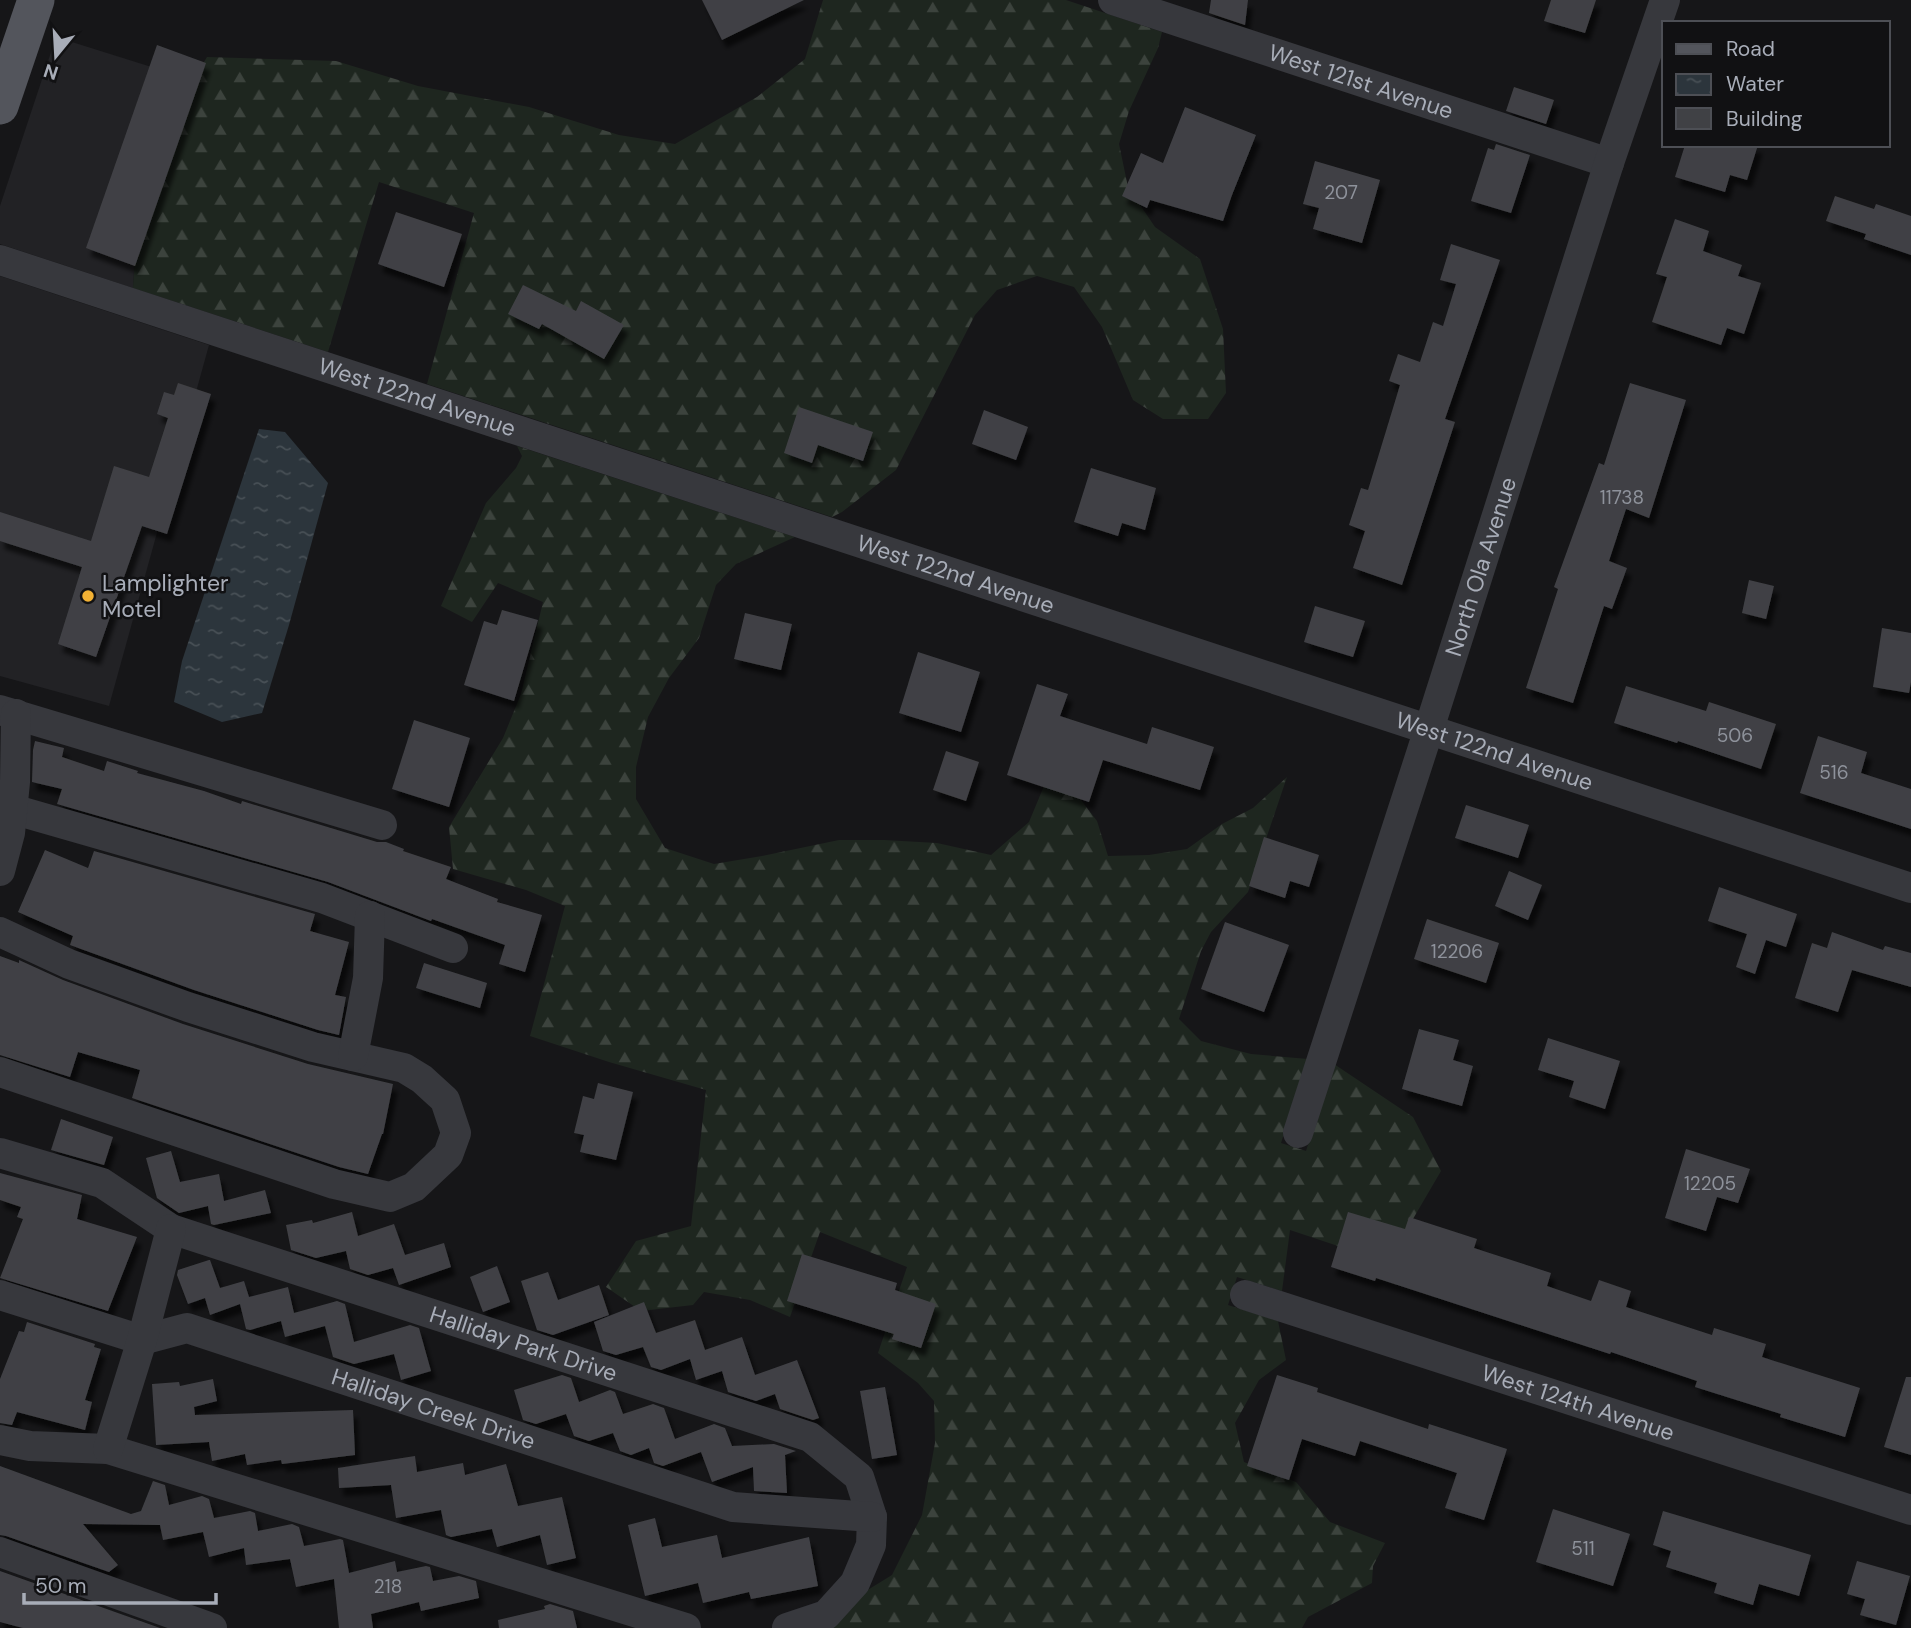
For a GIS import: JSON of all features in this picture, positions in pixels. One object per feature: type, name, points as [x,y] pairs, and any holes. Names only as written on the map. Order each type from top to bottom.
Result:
[{"type":"main road","points":[[0,106],[36,0]]},
{"type":"street","name":"West 121st Avenue","points":[[1113,0],[1609,163]]},
{"type":"street","name":"North Ola Avenue","points":[[1298,1133],[1609,163],[1665,0]]},
{"type":"street","name":"West 122nd Avenue","points":[[0,260],[1911,888]]},
{"type":"street","points":[[0,871],[10,833],[15,782],[8,712],[382,825]]},
{"type":"street","points":[[12,809],[322,898],[453,948]]},
{"type":"street","points":[[353,1056],[368,978],[370,916]]},
{"type":"street","points":[[0,932],[69,964],[188,1007],[313,1047],[404,1068],[422,1079],[445,1100],[456,1133],[448,1155],[414,1187],[390,1197],[334,1184],[0,1072]]},
{"type":"street","name":"Halliday Park Drive","points":[[0,1153],[102,1183],[171,1230],[810,1437],[859,1477],[872,1517],[871,1545],[855,1583],[827,1615],[787,1628]]},
{"type":"street","points":[[108,1449],[142,1340],[171,1230]]},
{"type":"street","points":[[0,1295],[142,1340]]},
{"type":"street","name":"West 124th Avenue","points":[[1245,1295],[1911,1510]]},
{"type":"street","name":"Halliday Creek Drive","points":[[142,1340],[187,1328],[733,1507],[872,1517]]},
{"type":"street","points":[[0,1440],[30,1446],[108,1449],[686,1628]]},
{"type":"street","points":[[0,1552],[212,1628]]},
{"type":"shaded area","points":[[56,37],[193,80],[138,206],[133,288],[0,244],[0,206]]},
{"type":"shaded area","points":[[0,276],[209,345],[109,706],[0,676]]},
{"type":"green space","points":[[823,0],[1066,0],[1162,32],[1158,48],[1129,111],[1119,144],[1128,187],[1155,227],[1200,259],[1223,329],[1226,393],[1208,419],[1163,419],[1133,400],[1102,327],[1074,287],[1037,276],[997,290],[975,315],[896,470],[832,517],[427,384],[474,213],[379,182],[328,352],[133,288],[138,206],[169,121],[207,57],[336,61],[418,86],[529,107],[619,135],[675,144],[757,97],[805,59]]},
{"type":"green space","points":[[517,446],[795,537],[736,564],[716,585],[699,638],[669,678],[648,717],[636,767],[636,799],[665,848],[714,864],[839,840],[937,843],[991,855],[1029,822],[1044,786],[1065,779],[1097,821],[1108,856],[1149,855],[1187,849],[1222,824],[1253,808],[1287,777],[1248,892],[1211,932],[1201,951],[1179,1019],[1201,1041],[1251,1054],[1308,1059],[1281,1143],[1306,1151],[1334,1064],[1413,1117],[1441,1171],[1403,1236],[1362,1254],[1290,1230],[1282,1291],[1237,1277],[1228,1305],[1278,1321],[1286,1360],[1259,1380],[1235,1423],[1244,1462],[1296,1482],[1330,1522],[1385,1543],[1373,1566],[1372,1583],[1308,1617],[1302,1628],[831,1628],[866,1591],[892,1575],[922,1515],[935,1443],[934,1401],[918,1383],[878,1353],[907,1267],[820,1232],[790,1317],[750,1300],[704,1292],[693,1305],[641,1311],[606,1287],[636,1241],[691,1226],[706,1090],[530,1036],[565,906],[526,890],[453,869],[449,827],[503,738],[521,694],[543,602],[498,583],[472,622],[441,606],[486,503],[516,468],[522,456]]},
{"type":"water","points":[[259,429],[285,432],[328,483],[262,713],[222,722],[174,702],[182,661]]},
{"type":"building","points":[[702,0],[804,0],[722,40]]},
{"type":"building","points":[[1211,0],[1248,0],[1245,25],[1209,13]]},
{"type":"building","points":[[1551,0],[1596,0],[1585,33],[1544,21]]},
{"type":"building","points":[[157,45],[206,63],[135,266],[86,248]]},
{"type":"building","points":[[1514,87],[1554,100],[1546,124],[1506,111]]},
{"type":"building","points":[[1185,107],[1256,135],[1223,221],[1150,200],[1147,208],[1122,196],[1141,153],[1163,163]]},
{"type":"building","points":[[1496,144],[1530,155],[1511,213],[1471,201],[1488,148],[1494,150]]},
{"type":"building","points":[[1684,147],[1757,147],[1747,180],[1730,175],[1725,192],[1675,177]]},
{"type":"building","points":[[1315,161],[1380,180],[1362,243],[1313,229],[1319,208],[1303,204]]},
{"type":"building","points":[[1835,196],[1874,209],[1876,204],[1911,216],[1911,255],[1864,239],[1866,234],[1826,221]]},
{"type":"building","points":[[396,212],[462,234],[444,287],[378,264]]},
{"type":"building","points":[[1675,219],[1709,231],[1703,251],[1742,265],[1738,276],[1761,283],[1744,334],[1727,328],[1721,345],[1652,322],[1667,277],[1656,274]]},
{"type":"building","points":[[1451,244],[1500,260],[1445,419],[1455,422],[1402,585],[1353,568],[1365,531],[1349,525],[1361,488],[1368,490],[1400,385],[1389,381],[1398,354],[1420,362],[1433,322],[1443,326],[1456,284],[1440,280]]},
{"type":"building","points":[[523,285],[576,311],[581,301],[624,325],[604,359],[542,324],[539,329],[508,314]]},
{"type":"building","points":[[178,383],[211,394],[167,534],[142,526],[96,657],[58,644],[82,567],[0,541],[0,512],[91,541],[114,466],[149,477],[168,418],[157,414],[164,392],[174,395]]},
{"type":"building","points":[[1630,383],[1686,400],[1649,518],[1626,509],[1609,561],[1627,568],[1612,609],[1604,606],[1573,703],[1526,688],[1558,589],[1554,587],[1599,463],[1604,465]]},
{"type":"building","points":[[799,407],[873,432],[863,461],[818,445],[812,463],[784,453]]},
{"type":"building","points":[[984,410],[1028,427],[1016,460],[972,444]]},
{"type":"building","points":[[1091,468],[1156,488],[1145,530],[1122,523],[1118,536],[1074,522]]},
{"type":"building","points":[[1749,580],[1774,586],[1766,619],[1742,613]]},
{"type":"building","points":[[1315,606],[1365,621],[1353,657],[1304,642]]},
{"type":"building","points":[[502,610],[538,620],[514,701],[464,685],[484,621],[497,625]]},
{"type":"building","points":[[745,613],[792,624],[781,670],[734,659]]},
{"type":"building","points":[[1882,628],[1911,633],[1909,693],[1873,687]]},
{"type":"building","points":[[918,652],[980,672],[961,732],[899,713]]},
{"type":"building","points":[[1037,684],[1068,694],[1060,716],[1147,744],[1152,727],[1214,747],[1200,790],[1103,760],[1089,802],[1007,775]]},
{"type":"building","points":[[1626,686],[1706,711],[1709,702],[1776,724],[1761,769],[1614,723]]},
{"type":"building","points":[[414,720],[470,738],[449,807],[392,789]]},
{"type":"building","points":[[1818,736],[1867,752],[1861,773],[1911,789],[1911,829],[1800,793]]},
{"type":"building","points":[[35,741],[64,748],[62,757],[104,771],[107,761],[138,771],[137,773],[241,804],[242,801],[377,842],[386,842],[404,849],[403,851],[451,867],[446,879],[498,899],[497,902],[542,915],[525,972],[499,964],[505,945],[432,919],[431,921],[328,882],[57,804],[62,789],[32,782]]},
{"type":"building","points":[[946,751],[979,762],[966,801],[933,790]]},
{"type":"building","points":[[1466,805],[1529,825],[1518,858],[1455,838]]},
{"type":"building","points":[[1264,837],[1319,855],[1309,887],[1290,881],[1285,898],[1249,886]]},
{"type":"building","points":[[45,850],[88,868],[94,851],[315,914],[310,931],[349,942],[335,995],[346,997],[339,1035],[194,990],[70,945],[73,936],[18,912]]},
{"type":"building","points":[[1509,871],[1542,885],[1528,920],[1495,906]]},
{"type":"building","points":[[1719,887],[1797,914],[1786,947],[1766,940],[1755,974],[1736,967],[1747,934],[1708,921]]},
{"type":"building","points":[[1427,919],[1499,943],[1486,983],[1414,959]]},
{"type":"building","points":[[1225,922],[1289,945],[1264,1012],[1201,989]]},
{"type":"building","points":[[1832,932],[1883,950],[1885,946],[1911,953],[1911,987],[1852,970],[1838,1012],[1795,998],[1812,943],[1827,948]]},
{"type":"building","points":[[0,956],[19,963],[19,960],[63,980],[183,1024],[308,1064],[393,1084],[383,1134],[368,1174],[339,1167],[132,1098],[140,1070],[78,1052],[70,1077],[0,1055]]},
{"type":"building","points":[[424,963],[487,983],[480,1008],[416,988]]},
{"type":"building","points":[[1419,1029],[1459,1040],[1453,1060],[1473,1066],[1462,1106],[1402,1089]]},
{"type":"building","points":[[1548,1038],[1620,1061],[1605,1109],[1569,1097],[1574,1081],[1538,1070]]},
{"type":"building","points":[[598,1083],[633,1092],[616,1160],[580,1152],[584,1135],[574,1133],[583,1096],[594,1099]]},
{"type":"building","points":[[61,1119],[113,1137],[104,1165],[51,1150]]},
{"type":"building","points":[[1686,1149],[1750,1169],[1738,1203],[1717,1197],[1706,1231],[1665,1218]]},
{"type":"building","points":[[171,1151],[180,1182],[219,1174],[224,1201],[265,1190],[271,1213],[214,1225],[211,1224],[208,1206],[179,1213],[157,1198],[146,1158]]},
{"type":"building","points":[[0,1173],[82,1195],[77,1219],[137,1237],[108,1311],[0,1278],[23,1219],[17,1217],[21,1207],[0,1200]]},
{"type":"building","points":[[352,1212],[358,1236],[394,1224],[405,1255],[444,1243],[451,1267],[399,1285],[393,1268],[368,1275],[350,1269],[346,1251],[316,1258],[291,1250],[286,1225],[312,1220],[313,1223]]},
{"type":"building","points":[[1348,1212],[1405,1229],[1409,1217],[1477,1239],[1474,1248],[1551,1273],[1547,1286],[1591,1301],[1599,1280],[1631,1291],[1626,1307],[1712,1335],[1714,1328],[1766,1344],[1762,1357],[1860,1388],[1845,1437],[1695,1387],[1697,1381],[1611,1352],[1610,1354],[1376,1278],[1375,1281],[1331,1267]]},
{"type":"building","points":[[802,1254],[897,1283],[895,1290],[936,1304],[921,1348],[892,1339],[894,1334],[787,1301]]},
{"type":"building","points":[[210,1260],[220,1288],[244,1281],[249,1297],[288,1287],[294,1313],[337,1301],[345,1304],[354,1342],[410,1325],[419,1328],[431,1371],[401,1380],[394,1354],[354,1364],[333,1357],[325,1326],[285,1337],[281,1321],[246,1329],[240,1304],[210,1315],[205,1298],[188,1304],[177,1275],[178,1270]]},
{"type":"building","points":[[497,1266],[510,1302],[483,1312],[470,1277]]},
{"type":"building","points":[[548,1272],[558,1300],[599,1285],[609,1315],[553,1335],[537,1330],[521,1281]]},
{"type":"building","points":[[644,1302],[656,1333],[695,1320],[705,1350],[742,1337],[755,1375],[797,1360],[819,1418],[813,1420],[780,1409],[775,1394],[756,1401],[728,1392],[722,1371],[696,1380],[690,1359],[661,1370],[651,1367],[643,1347],[616,1355],[603,1351],[594,1322]]},
{"type":"building","points":[[27,1322],[95,1344],[94,1347],[101,1349],[85,1400],[92,1402],[85,1430],[17,1412],[12,1425],[0,1423],[0,1379],[19,1331],[24,1332]]},
{"type":"building","points":[[562,1375],[571,1378],[579,1402],[610,1390],[615,1392],[623,1414],[653,1404],[664,1408],[675,1439],[714,1424],[725,1428],[732,1446],[774,1444],[796,1451],[785,1455],[787,1493],[754,1491],[753,1467],[712,1482],[701,1452],[663,1466],[654,1463],[649,1448],[631,1455],[620,1451],[613,1433],[589,1441],[574,1436],[566,1414],[536,1424],[523,1420],[514,1390]]},
{"type":"building","points":[[1277,1375],[1318,1388],[1317,1392],[1428,1429],[1429,1424],[1507,1449],[1484,1520],[1445,1508],[1457,1473],[1360,1441],[1355,1456],[1302,1439],[1289,1480],[1247,1466]]},
{"type":"building","points":[[1906,1377],[1911,1377],[1911,1455],[1884,1447]]},
{"type":"building","points":[[213,1379],[217,1401],[194,1407],[195,1415],[353,1410],[355,1455],[282,1464],[281,1460],[247,1465],[245,1454],[212,1461],[209,1442],[156,1445],[152,1384],[179,1382],[180,1386]]},
{"type":"building","points":[[885,1387],[897,1455],[872,1459],[860,1391]]},
{"type":"building","points":[[415,1456],[417,1472],[463,1463],[465,1475],[506,1464],[518,1506],[562,1497],[576,1558],[547,1565],[540,1535],[497,1547],[492,1529],[451,1537],[446,1535],[441,1510],[396,1518],[391,1485],[339,1488],[338,1468]]},
{"type":"building","points":[[0,1466],[131,1514],[141,1511],[153,1481],[165,1485],[169,1505],[202,1496],[209,1499],[214,1518],[250,1511],[255,1513],[258,1531],[292,1524],[299,1527],[304,1546],[343,1540],[349,1573],[395,1561],[397,1572],[426,1566],[430,1567],[433,1581],[459,1576],[476,1581],[479,1598],[421,1611],[419,1602],[371,1614],[373,1628],[339,1628],[334,1579],[296,1587],[290,1559],[246,1565],[244,1548],[209,1557],[203,1532],[163,1540],[160,1525],[83,1524],[118,1565],[109,1572],[0,1535]]},
{"type":"building","points":[[1553,1509],[1630,1534],[1613,1586],[1536,1562]]},
{"type":"building","points":[[1663,1511],[1811,1555],[1799,1596],[1759,1584],[1753,1605],[1714,1593],[1717,1583],[1666,1567],[1671,1551],[1653,1545]]},
{"type":"building","points":[[655,1518],[662,1547],[717,1535],[722,1558],[809,1537],[818,1586],[751,1599],[749,1592],[703,1603],[698,1583],[645,1596],[628,1525]]},
{"type":"building","points":[[1857,1561],[1910,1576],[1896,1625],[1860,1615],[1865,1599],[1847,1594]]},
{"type":"building","points":[[0,1571],[160,1628],[23,1628],[0,1622]]},
{"type":"building","points":[[550,1604],[573,1611],[577,1628],[499,1628],[498,1620],[545,1609],[544,1606]]},
{"type":"place","name":"Lamplighter Motel","points":[[88,596]]}]
